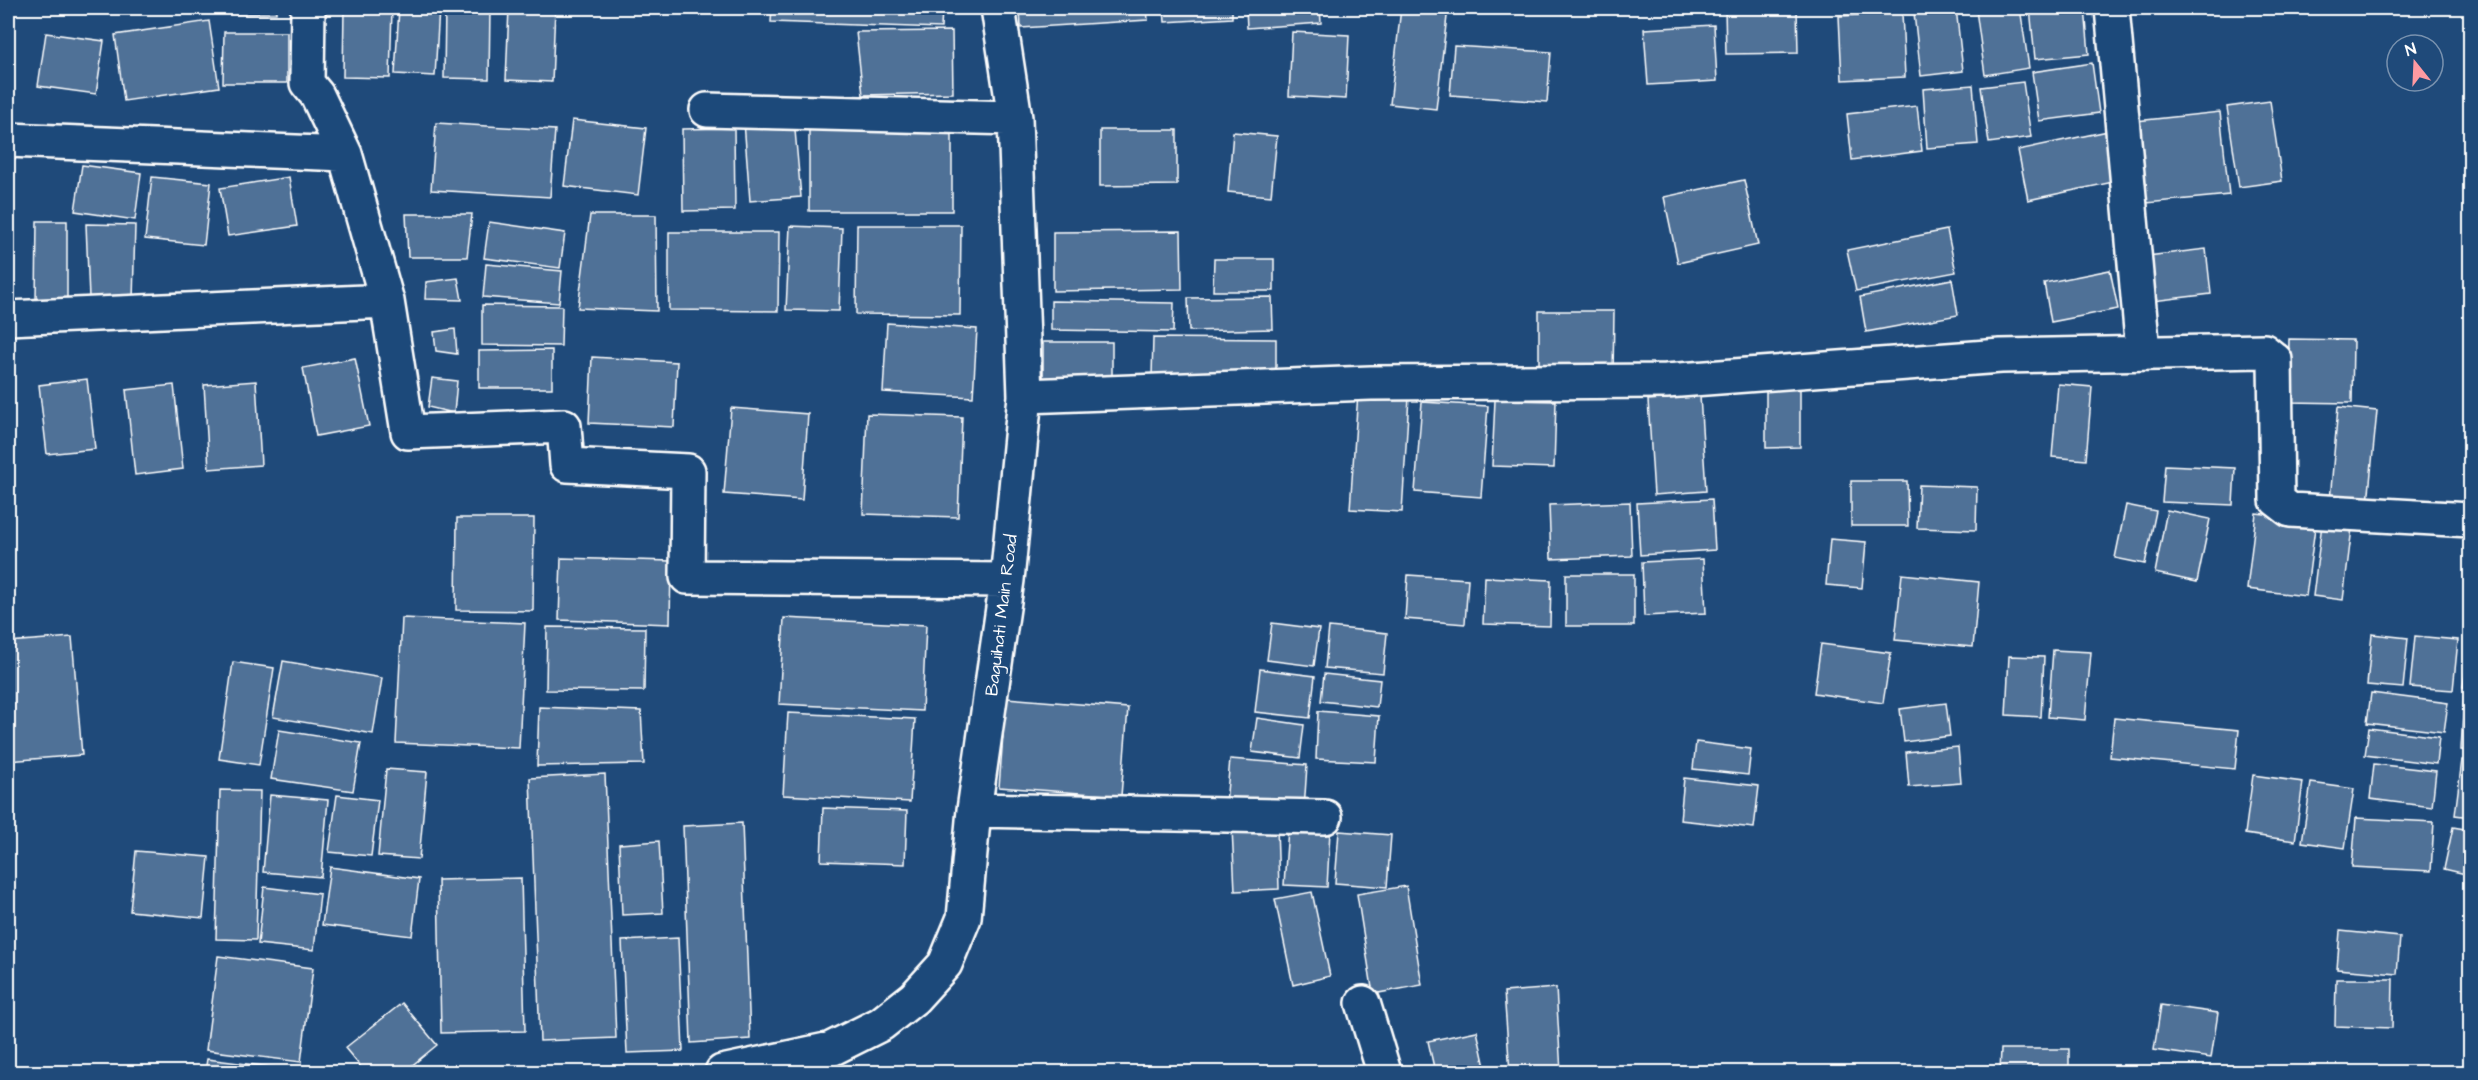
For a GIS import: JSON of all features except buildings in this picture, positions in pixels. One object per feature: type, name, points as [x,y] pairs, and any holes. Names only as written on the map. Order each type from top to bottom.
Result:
[{"type":"street","points":[[308,8],[307,83],[317,95],[345,154],[387,301],[408,432],[564,426],[567,465],[688,471],[687,577],[1007,580]]},
{"type":"street","name":"Baguihati Main Road","points":[[722,1072],[831,1049],[881,1024],[914,998],[945,964],[964,918],[974,810],[1007,580],[1025,396],[1014,118],[998,8]]},
{"type":"street","points":[[2112,8],[2143,352]]},
{"type":"street","points":[[706,110],[1014,118]]},
{"type":"street","points":[[8,140],[345,154]]},
{"type":"street","points":[[8,318],[387,301]]},
{"type":"street","points":[[1025,396],[1371,383],[1666,381],[2001,356],[2264,351],[2275,360],[2277,500],[2290,510],[2470,520]]},
{"type":"street","points":[[974,810],[1325,817]]},
{"type":"street","points":[[1363,1003],[1384,1072]]}]
